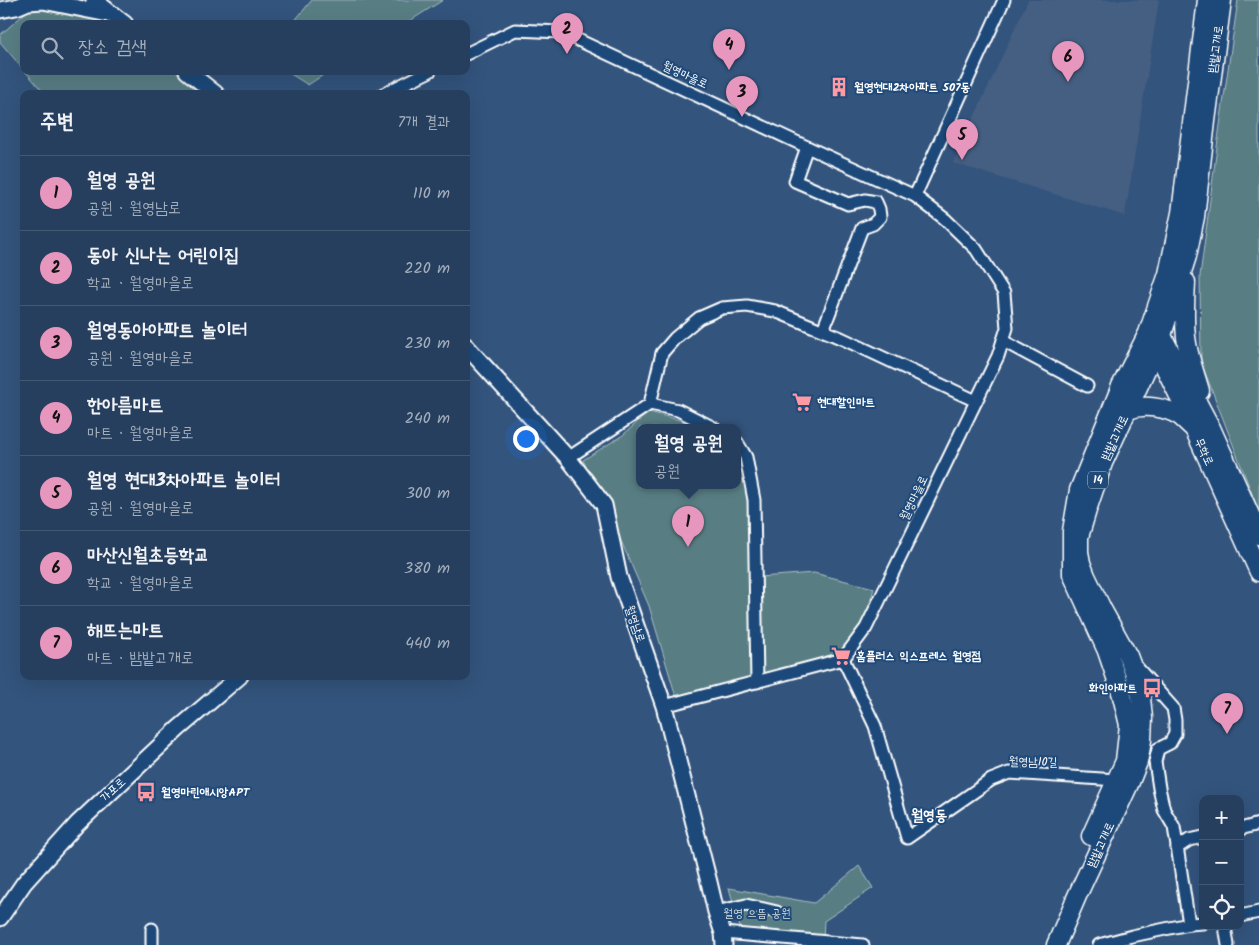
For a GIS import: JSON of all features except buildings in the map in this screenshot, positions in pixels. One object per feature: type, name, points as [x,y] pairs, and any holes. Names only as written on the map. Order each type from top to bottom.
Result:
[{"type":"main road","points":[[94,0],[119,19]]},
{"type":"main road","name":"밤밭고개로","points":[[1046,945],[1058,907],[1125,761],[1129,725],[1121,692],[1107,651],[1072,574],[1072,532],[1079,490],[1121,386],[1154,334],[1180,213],[1207,0]]},
{"type":"main road","name":"밤밭고개로","points":[[1056,945],[1068,914],[1130,782],[1138,762],[1142,740],[1143,711],[1138,683],[1128,656],[1086,576],[1080,558],[1079,542],[1080,533],[1103,463],[1128,410],[1154,334],[1187,256],[1195,217],[1222,0]]},
{"type":"main road","points":[[0,10],[16,7],[28,2],[43,2],[119,19]]},
{"type":"main road","points":[[192,75],[211,90]]},
{"type":"main road","points":[[1187,256],[1184,305],[1186,339],[1192,364],[1202,429]]},
{"type":"main road","name":"무학로","points":[[1154,334],[1259,535]]},
{"type":"main road","name":"월영남로","points":[[470,350],[568,458],[604,505],[619,577],[664,706],[724,939]]},
{"type":"main road","points":[[1128,410],[1137,406],[1155,407],[1174,413],[1202,429]]},
{"type":"main road","name":"무학로","points":[[1202,429],[1259,572]]},
{"type":"main road","name":"가포로","points":[[0,918],[24,883],[76,824],[178,729],[235,680]]},
{"type":"street","points":[[916,196],[1004,0]]},
{"type":"street","name":"월영마을로","points":[[470,52],[515,30],[561,32],[807,148],[916,196],[946,219],[976,249],[1004,293],[1008,328],[998,356],[866,628],[843,659]]},
{"type":"street","points":[[391,90],[422,75]]},
{"type":"street","points":[[807,148],[796,181],[848,204],[865,200],[876,202],[880,217],[873,224],[862,228],[823,330]]},
{"type":"street","points":[[568,458],[650,404],[662,353],[675,338],[699,318],[722,308],[747,306],[774,311],[841,338],[976,401]]},
{"type":"street","points":[[1003,341],[1087,386]]},
{"type":"street","points":[[650,404],[678,410],[706,424]]},
{"type":"street","points":[[741,449],[746,457],[754,500],[757,682]]},
{"type":"street","points":[[1128,656],[1173,708],[1175,734],[1170,743],[1158,749],[1155,762],[1164,810],[1174,826],[1189,924]]},
{"type":"street","points":[[664,706],[843,659]]},
{"type":"street","name":"월영남10길","points":[[843,659],[876,726],[907,838],[991,780],[1009,773],[1117,780]]},
{"type":"street","points":[[1244,828],[1259,824]]},
{"type":"street","points":[[1177,848],[1189,840],[1199,838]]},
{"type":"street","points":[[716,912],[746,905],[777,912]]},
{"type":"street","points":[[1244,915],[1259,912]]},
{"type":"street","points":[[1099,945],[1159,930],[1199,923]]},
{"type":"street","points":[[152,929],[152,945]]},
{"type":"street","points":[[1226,930],[1228,945]]},
{"type":"street","points":[[724,939],[863,945]]},
{"type":"shaded area","points":[[1028,0],[1159,0],[1125,216],[953,163]]},
{"type":"green space","points":[[312,0],[443,0],[411,20],[295,20]]},
{"type":"green space","points":[[1238,0],[1259,0],[1259,512],[1201,362],[1200,276]]},
{"type":"green space","points":[[90,6],[108,20],[20,20],[20,65],[0,42],[0,35],[32,7]]},
{"type":"green space","points":[[28,75],[180,75],[199,90],[42,90]]},
{"type":"green space","points":[[292,75],[323,75],[308,85]]},
{"type":"green space","points":[[649,412],[694,424],[636,424],[636,489],[741,489],[741,462],[744,469],[755,573],[752,677],[677,700],[649,606],[612,520],[583,460],[623,435]]},
{"type":"green space","points":[[814,573],[874,588],[864,625],[836,656],[761,678],[760,577]]},
{"type":"green space","name":"월영 으뜸 공원","points":[[859,866],[873,888],[824,921],[823,940],[741,931],[729,888],[814,903]]},
{"type":"place","name":"동아 신나는 어린이집","points":[[567,54]]},
{"type":"place","name":"한아름마트","points":[[729,70]]},
{"type":"place","name":"마산신월초등학교","points":[[1068,82]]},
{"type":"place","name":"월영현대2차아파트 507동","points":[[839,87]]},
{"type":"place","name":"월영동아아파트 놀이터","points":[[742,117]]},
{"type":"place","name":"월영 현대3차아파트 놀이터","points":[[962,160]]},
{"type":"place","name":"현대할인마트","points":[[802,402]]},
{"type":"place","name":"월영 공원","points":[[688,547]]},
{"type":"place","name":"홈플러스 익스프레스 월영점","points":[[841,656]]},
{"type":"place","name":"화인아파트","points":[[1152,688]]},
{"type":"place","name":"해뜨는마트","points":[[1227,734]]},
{"type":"place","name":"월영마린애시앙APT","points":[[146,792]]},
{"type":"district","name":"월영동","points":[[929,816]]}]
